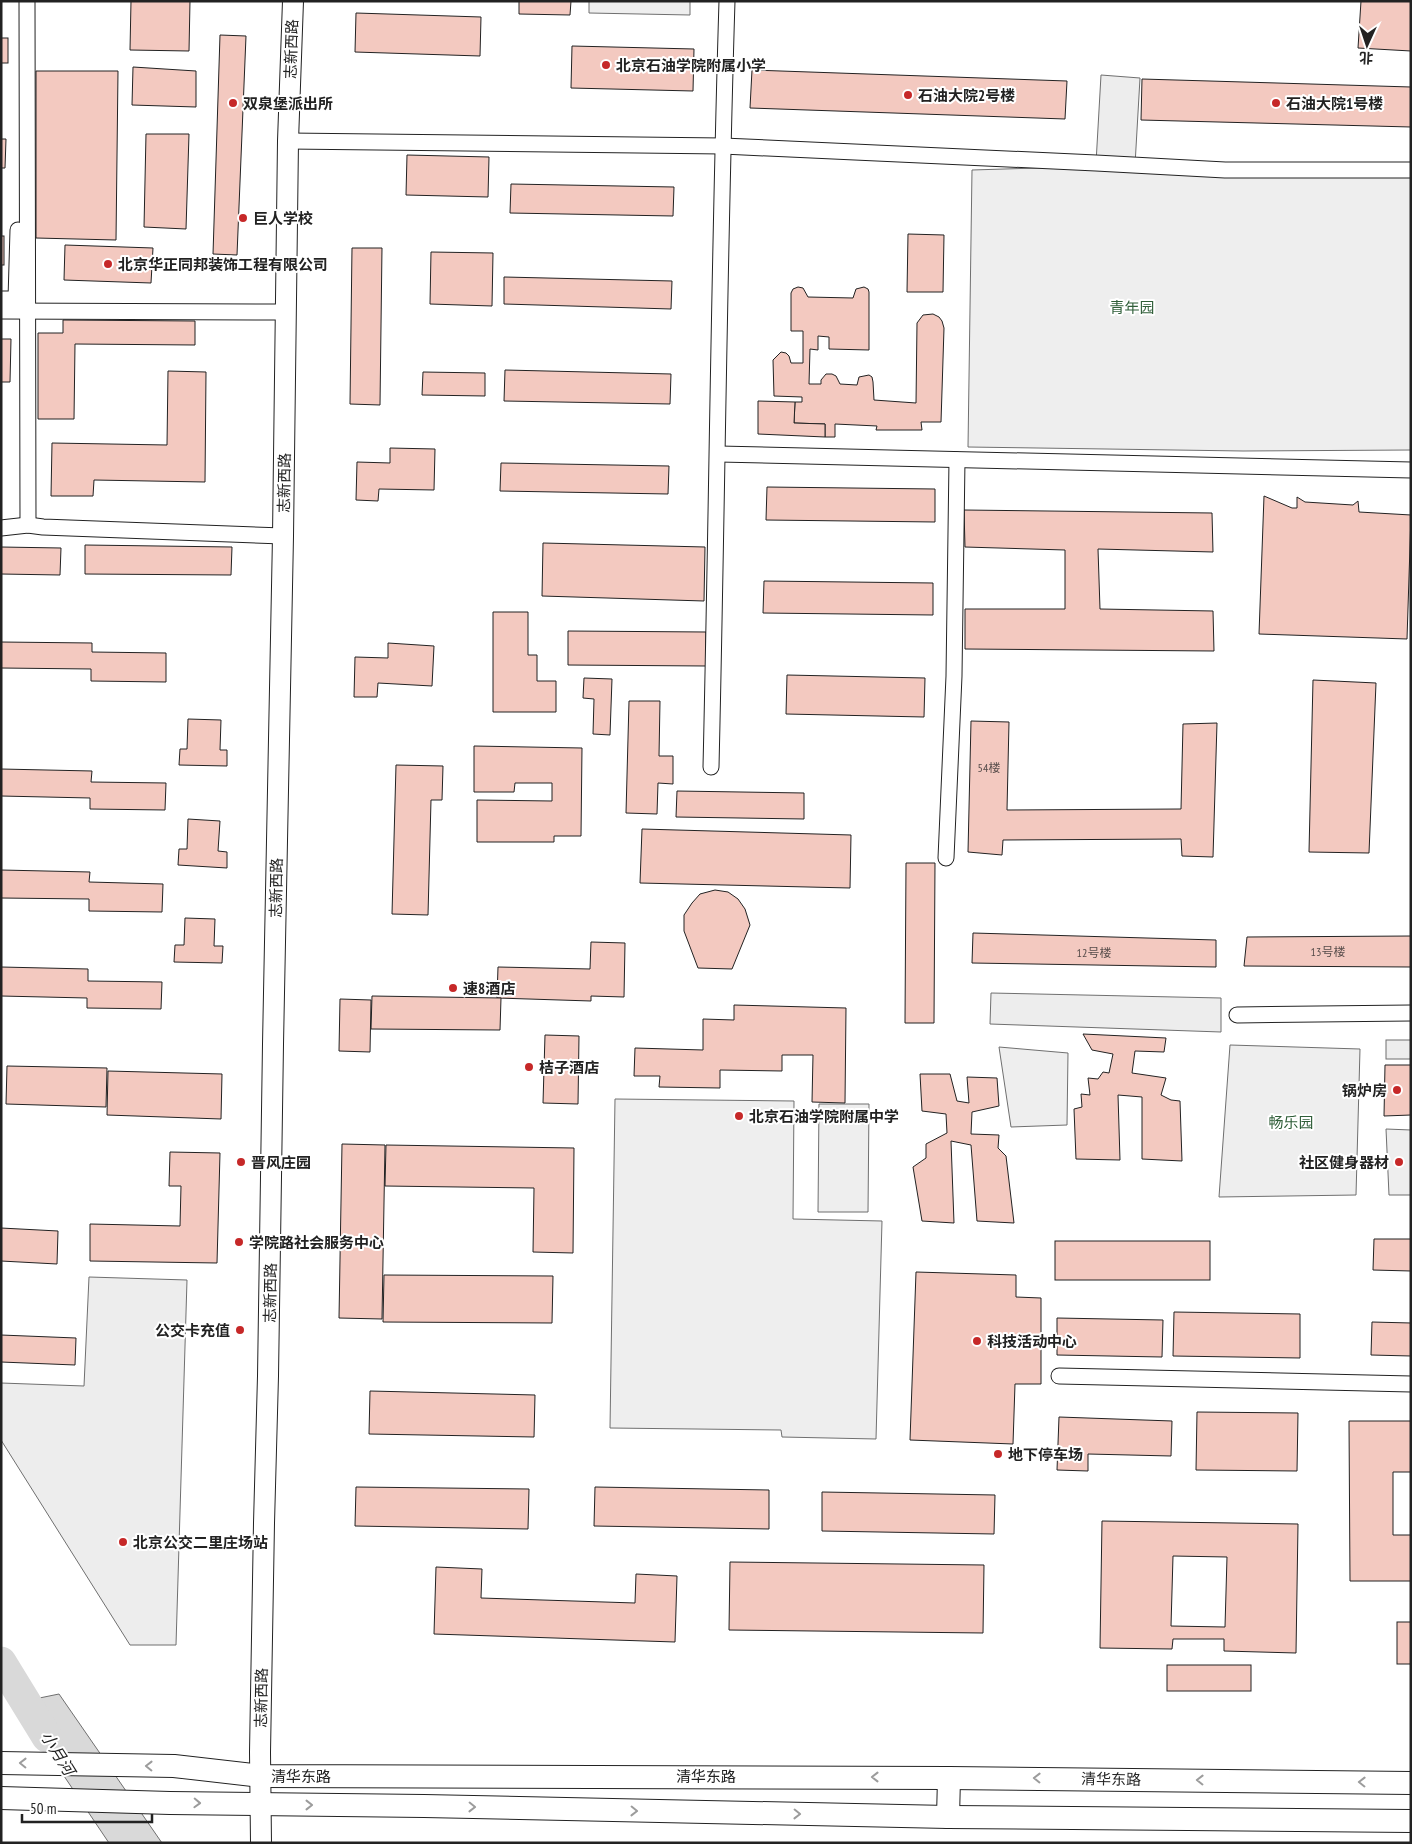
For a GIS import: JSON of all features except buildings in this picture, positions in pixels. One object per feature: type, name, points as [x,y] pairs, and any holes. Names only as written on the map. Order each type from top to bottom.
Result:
[{"type":"main road","name":"清华东路","points":[[1,1763],[174,1766],[261,1776],[949,1778],[1411,1783]]},
{"type":"main road","points":[[948,1817],[949,1778]]},
{"type":"main road","name":"清华东路","points":[[1,1798],[261,1805],[424,1806],[948,1817],[1411,1821]]},
{"type":"street","points":[[1,298],[16,299],[26,1]]},
{"type":"street","points":[[26,1],[28,525]]},
{"type":"street","name":"志新西路","points":[[261,1843],[264,1523],[283,536],[288,141],[293,1]]},
{"type":"street","points":[[712,767],[727,1]]},
{"type":"street","points":[[288,141],[723,146],[1086,162],[1199,170],[1411,170]]},
{"type":"street","points":[[1,311],[286,312]]},
{"type":"street","points":[[718,454],[1411,470]]},
{"type":"street","points":[[946,858],[954,676],[957,460]]},
{"type":"street","points":[[1,528],[28,525],[283,536]]},
{"type":"street","points":[[1237,1015],[1411,1013]]},
{"type":"street","points":[[1060,1376],[1411,1384]]},
{"type":"green space","points":[[589,1],[690,1],[690,15],[589,13]]},
{"type":"green space","name":"青年园","points":[[1135,165],[1411,170],[1411,450],[1243,451],[968,447],[972,170]]},
{"type":"green space","name":"畅乐园","points":[[1230,1045],[1360,1049],[1356,1195],[1219,1197]]},
{"type":"green space","points":[[999,1047],[1068,1053],[1067,1125],[1011,1127]]},
{"type":"green space","points":[[615,1099],[794,1101],[793,1219],[882,1221],[876,1439],[782,1437],[781,1430],[610,1428]]},
{"type":"green space","points":[[819,1104],[869,1104],[868,1212],[818,1212]]},
{"type":"green space","name":"社区健身器材","points":[[1386,1129],[1411,1130],[1411,1195],[1389,1195]]},
{"type":"shaded area","points":[[1101,75],[1140,78],[1135,165],[1096,163]]},
{"type":"shaded area","points":[[991,993],[1221,998],[1221,1032],[990,1024]]},
{"type":"shaded area","points":[[1386,1040],[1411,1040],[1411,1059],[1386,1059]]},
{"type":"shaded area","name":"北京公交二里庄场站","points":[[89,1277],[187,1280],[176,1645],[130,1645],[1,1440],[1,1383],[84,1386]]},
{"type":"water","points":[[59,1694],[162,1843],[109,1843],[15,1703]]},
{"type":"waterway","name":"小月河","points":[[1,1662],[47,1737]]},
{"type":"place","name":"北京石油学院附属小学","points":[[606,65]]},
{"type":"place","name":"石油大院2号楼","points":[[908,95]]},
{"type":"place","name":"双泉堡派出所","points":[[233,103]]},
{"type":"place","name":"石油大院1号楼","points":[[1276,103]]},
{"type":"place","name":"巨人学校","points":[[243,218]]},
{"type":"place","name":"北京华正同邦装饰工程有限公司","points":[[108,264]]},
{"type":"place","name":"速8酒店","points":[[453,988]]},
{"type":"place","name":"桔子酒店","points":[[529,1067]]},
{"type":"place","name":"锅炉房","points":[[1397,1090]]},
{"type":"place","name":"北京石油学院附属中学","points":[[739,1116]]},
{"type":"place","name":"晋风庄园","points":[[241,1162]]},
{"type":"place","name":"社区健身器材","points":[[1399,1162]]},
{"type":"place","name":"学院路社会服务中心","points":[[239,1242]]},
{"type":"place","name":"公交卡充值","points":[[240,1330]]},
{"type":"place","name":"科技活动中心","points":[[977,1341]]},
{"type":"place","name":"地下停车场","points":[[998,1454]]},
{"type":"place","name":"北京公交二里庄场站","points":[[123,1542]]}]
